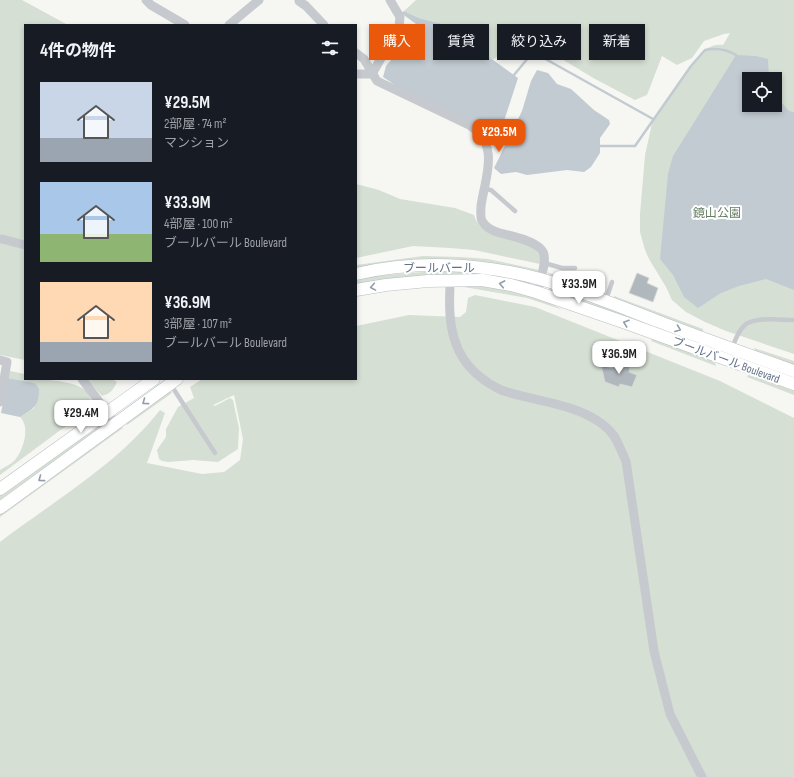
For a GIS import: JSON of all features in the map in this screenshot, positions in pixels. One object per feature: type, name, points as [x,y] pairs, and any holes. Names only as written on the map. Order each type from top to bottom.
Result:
[{"type":"street","points":[[146,0],[151,5],[183,24]]},
{"type":"street","points":[[230,24],[259,0]]},
{"type":"street","points":[[298,0],[306,6],[323,24]]},
{"type":"street","points":[[372,74],[399,26],[400,17],[390,0]]},
{"type":"street","points":[[357,54],[364,59],[377,81],[469,125],[480,134],[488,150],[489,161],[481,211],[482,221],[492,230],[530,242],[540,247],[544,256],[544,263],[536,292]]},
{"type":"street","points":[[357,74],[372,74]]},
{"type":"street","points":[[2,238],[24,245]]},
{"type":"street","name":"ブールバール","points":[[357,274],[391,268],[425,265],[452,265],[483,268],[540,279],[605,302],[729,353],[794,371]]},
{"type":"street","points":[[450,280],[452,335],[462,356],[477,374],[487,383],[501,390],[576,411],[593,418],[607,428],[619,445],[626,461],[629,477],[654,650],[668,707],[687,750],[702,777]]},
{"type":"street","name":"ブールバール Boulevard","points":[[357,290],[386,285],[450,280],[482,280],[511,285],[729,353],[794,384]]},
{"type":"street","points":[[0,360],[8,362],[0,402]]},
{"type":"street","points":[[83,380],[116,424]]},
{"type":"street","points":[[0,489],[153,380]]},
{"type":"street","points":[[0,508],[174,381]]},
{"type":"lane","points":[[484,189],[491,190],[515,211]]},
{"type":"lane","points":[[544,263],[562,268],[575,268]]},
{"type":"lane","points":[[605,302],[612,282]]},
{"type":"lane","points":[[729,353],[743,326],[748,322],[755,320],[794,320]]},
{"type":"lane","points":[[174,381],[215,453]]},
{"type":"green space","points":[[0,0],[22,0],[66,24],[24,24],[24,360],[0,355]]},
{"type":"green space","name":"鏡山公園","points":[[416,0],[794,0],[794,354],[726,331],[686,312],[672,300],[649,259],[640,232],[645,155],[653,119],[701,53],[711,46],[723,45],[730,33],[704,41],[692,58],[677,65],[662,56],[647,95],[635,100],[563,60],[581,60],[581,24],[497,24],[497,57],[493,60],[489,57],[489,24],[442,24],[419,18],[404,11]]},
{"type":"green space","points":[[357,184],[379,190],[400,199],[455,208],[474,215],[483,229],[533,247],[541,257],[540,264],[474,250],[413,246],[357,258]]},
{"type":"green space","points":[[423,256],[461,257],[488,259],[539,270],[538,272],[357,269],[357,265]]},
{"type":"green space","points":[[448,270],[476,271],[531,282],[531,284],[530,286],[429,275],[380,280],[357,285],[357,280],[373,276]]},
{"type":"green space","points":[[547,272],[603,292],[601,294],[550,277]]},
{"type":"green space","points":[[470,285],[481,285],[518,292],[543,300],[563,310],[527,298],[464,287]]},
{"type":"green space","points":[[549,288],[576,296],[628,316],[654,328],[548,291]]},
{"type":"green space","points":[[475,295],[535,307],[720,381],[794,418],[794,777],[0,777],[0,542],[105,465],[143,430],[160,410],[165,413],[147,463],[202,474],[224,472],[240,460],[243,439],[234,395],[213,405],[215,406],[230,398],[233,400],[239,428],[238,449],[218,462],[193,460],[168,462],[159,459],[157,450],[166,437],[166,429],[178,407],[194,398],[190,387],[200,380],[357,380],[357,326],[409,315],[460,317],[466,312],[468,298]]},
{"type":"green space","points":[[614,296],[703,329],[703,332],[614,298]]},
{"type":"green space","points":[[653,338],[710,359],[715,362],[716,366],[651,341]]},
{"type":"green space","points":[[754,348],[794,361],[794,365],[755,351]]},
{"type":"green space","points":[[10,371],[24,374],[24,380],[48,380],[73,384],[86,391],[91,400],[90,408],[0,475],[0,470],[14,461],[23,446],[25,427],[20,417],[34,408],[35,383],[8,378]]},
{"type":"green space","points":[[748,375],[794,390],[794,395],[747,377]]},
{"type":"green space","points":[[87,380],[114,380],[117,382],[111,391],[102,396]]},
{"type":"green space","points":[[169,390],[172,393],[127,425],[125,422]]},
{"type":"green space","points":[[104,420],[105,424],[0,500],[0,494]]},
{"type":"green space","points":[[120,426],[123,428],[0,517],[0,511]]},
{"type":"shaded area","points":[[404,11],[419,18],[442,24],[433,24],[433,60],[489,60],[489,57],[518,78],[504,121],[494,141],[489,140],[483,131],[475,124],[401,89],[383,77],[386,66],[391,60],[425,60],[425,24],[416,24],[401,13]]},
{"type":"shaded area","points":[[736,55],[756,56],[768,59],[769,72],[742,72],[742,112],[782,112],[782,103],[789,111],[794,112],[794,290],[766,279],[739,286],[721,293],[698,308],[684,297],[673,275],[660,259],[668,174],[673,156]]},
{"type":"shaded area","points":[[537,70],[548,73],[557,84],[571,89],[594,110],[609,120],[610,124],[600,138],[600,153],[591,167],[584,172],[567,170],[527,175],[516,172],[501,174],[494,168],[522,111],[531,81]]},
{"type":"shaded area","points":[[8,378],[35,383],[39,389],[39,395],[35,406],[20,417],[1,413]]},
{"type":"building","points":[[637,273],[649,278],[647,283],[658,288],[653,302],[629,293]]},
{"type":"building","points":[[616,362],[630,366],[629,372],[637,375],[632,387],[620,384],[619,387],[605,382],[601,365],[612,368],[613,366],[615,367]]},
{"type":"waterway","points":[[600,146],[635,146],[691,66],[705,50],[713,49],[728,51],[736,55]]},
{"type":"waterway","points":[[514,75],[533,52],[653,119]]}]
